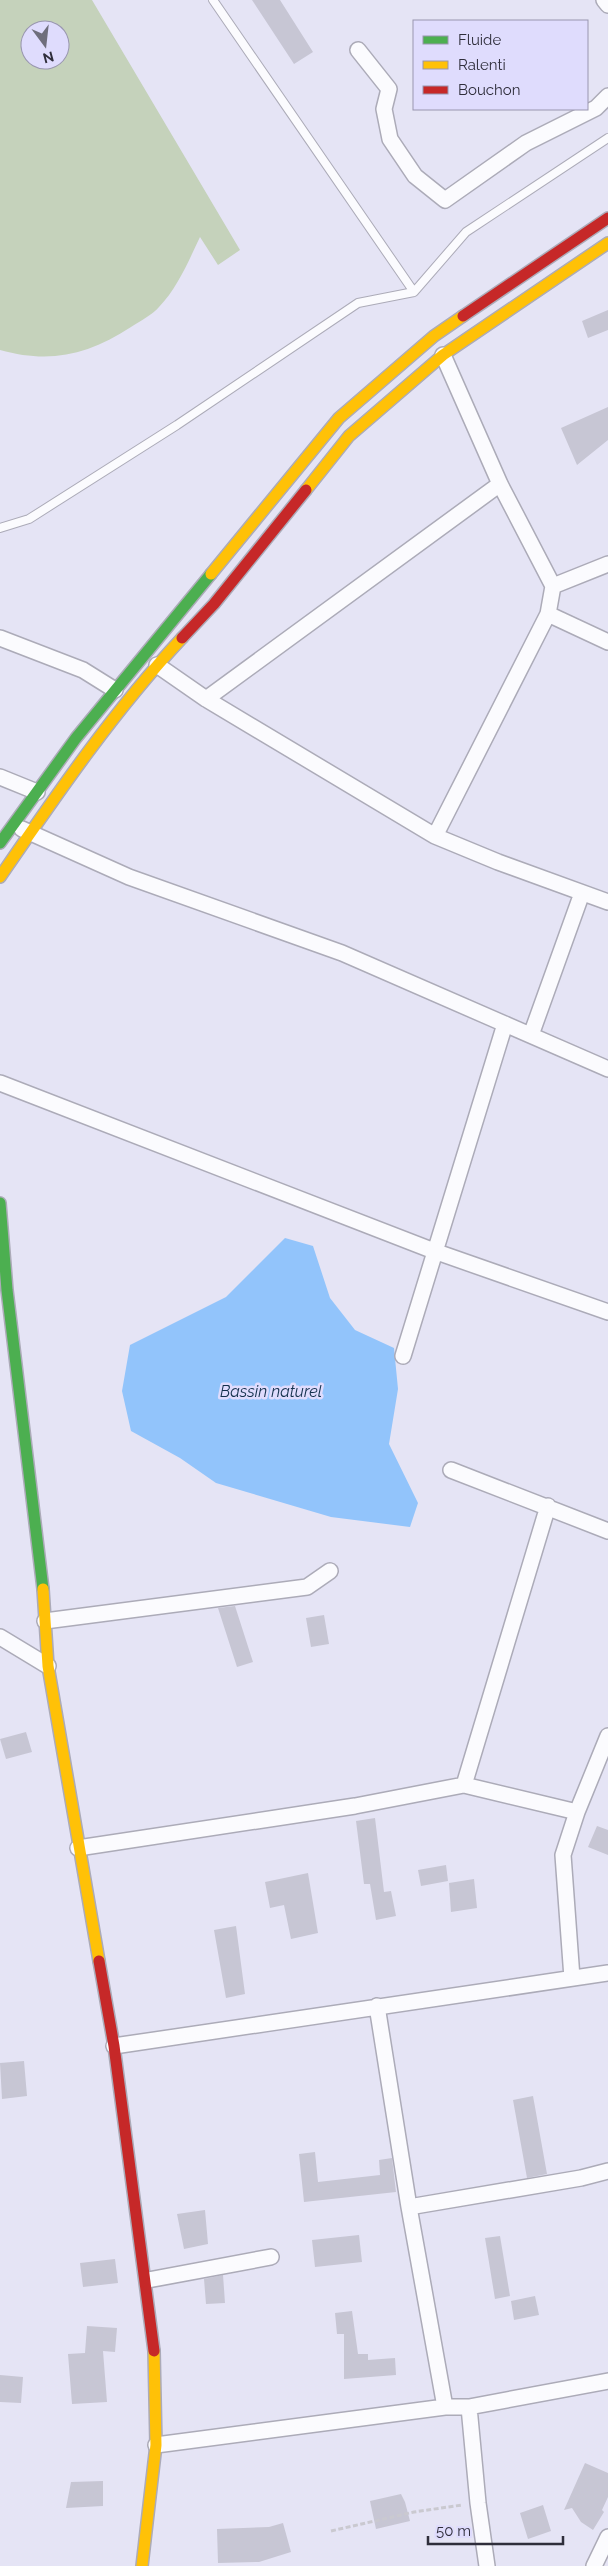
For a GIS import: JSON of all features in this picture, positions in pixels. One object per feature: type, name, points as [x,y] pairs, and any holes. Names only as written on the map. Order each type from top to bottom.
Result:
[{"type":"main road","points":[[0,842],[76,738],[339,418],[434,336],[608,218]]},
{"type":"main road","points":[[0,876],[90,747],[157,665],[214,604],[349,436],[444,355],[608,244]]},
{"type":"main road","points":[[0,1203],[4,1290],[41,1567],[48,1666],[78,1848],[114,2046],[148,2280],[154,2336],[156,2445],[142,2566]]},
{"type":"street","points":[[604,0],[608,5]]},
{"type":"street","points":[[358,50],[389,89],[384,109],[390,139],[415,176],[445,200],[526,142],[596,108],[608,96]]},
{"type":"street","points":[[435,836],[548,614],[553,586],[500,484],[444,355]]},
{"type":"street","points":[[206,699],[500,484]]},
{"type":"street","points":[[553,586],[608,564]]},
{"type":"street","points":[[548,614],[608,642]]},
{"type":"street","points":[[0,638],[83,670],[115,690]]},
{"type":"street","points":[[157,665],[206,699],[435,836],[498,862],[608,902]]},
{"type":"street","points":[[0,778],[37,792]]},
{"type":"street","points":[[14,825],[30,834],[129,877],[342,954],[608,1068]]},
{"type":"street","points":[[530,1035],[582,893]]},
{"type":"street","points":[[403,1356],[505,1024]]},
{"type":"street","points":[[0,1083],[434,1251],[608,1312]]},
{"type":"street","points":[[451,1470],[548,1506],[608,1531]]},
{"type":"street","points":[[464,1785],[548,1506]]},
{"type":"street","points":[[45,1621],[307,1587],[330,1571]]},
{"type":"street","points":[[0,1637],[48,1666]]},
{"type":"street","points":[[572,1978],[563,1855],[577,1812],[608,1736]]},
{"type":"street","points":[[78,1848],[355,1806],[464,1785],[577,1812]]},
{"type":"street","points":[[114,2046],[608,1973]]},
{"type":"street","points":[[377,2006],[409,2207],[445,2407]]},
{"type":"street","points":[[409,2207],[582,2178],[608,2171]]},
{"type":"street","points":[[148,2280],[271,2257]]},
{"type":"street","points":[[156,2445],[445,2407],[469,2407],[608,2381]]},
{"type":"street","points":[[469,2407],[478,2503],[487,2566]]},
{"type":"street","points":[[594,2566],[608,2537]]},
{"type":"lane","points":[[213,0],[414,292]]},
{"type":"lane","points":[[0,528],[29,519],[177,425],[358,303],[414,292],[466,232],[608,138]]},
{"type":"path","points":[[330,2531],[414,2512],[478,2503]]},
{"type":"green space","points":[[0,0],[92,0],[240,250],[218,265],[200,237],[177,283],[153,313],[115,337],[84,350],[52,356],[18,354],[0,350]]},
{"type":"water","name":"Bassin naturel","points":[[285,1238],[313,1246],[330,1298],[355,1330],[394,1348],[398,1389],[389,1444],[418,1503],[410,1527],[331,1517],[216,1483],[180,1458],[131,1431],[122,1391],[130,1345],[226,1297]]},
{"type":"building","points":[[252,0],[280,0],[313,52],[294,64]]},
{"type":"building","points":[[608,310],[608,330],[588,338],[582,321]]},
{"type":"building","points":[[608,407],[608,440],[577,465],[561,428]]},
{"type":"building","points":[[235,1606],[253,1662],[237,1667],[218,1608]]},
{"type":"building","points":[[324,1615],[329,1644],[311,1647],[306,1618]]},
{"type":"building","points":[[26,1732],[32,1752],[6,1759],[0,1739]]},
{"type":"building","points":[[375,1818],[384,1892],[391,1891],[396,1916],[376,1920],[370,1884],[364,1884],[356,1821]]},
{"type":"building","points":[[597,1826],[608,1830],[608,1855],[588,1847]]},
{"type":"building","points":[[446,1865],[448,1881],[421,1886],[418,1870]]},
{"type":"building","points":[[308,1873],[318,1933],[291,1939],[284,1905],[270,1908],[265,1882]]},
{"type":"building","points":[[474,1879],[477,1908],[451,1912],[449,1883]]},
{"type":"building","points":[[236,1926],[245,1994],[226,1998],[214,1930]]},
{"type":"building","points":[[24,2061],[27,2096],[2,2099],[0,2063]]},
{"type":"building","points":[[533,2096],[547,2174],[527,2178],[513,2100]]},
{"type":"building","points":[[315,2152],[318,2182],[380,2175],[379,2160],[392,2158],[396,2192],[304,2202],[299,2154]]},
{"type":"building","points":[[205,2210],[208,2244],[184,2249],[177,2214]]},
{"type":"building","points":[[359,2235],[362,2262],[315,2267],[312,2240]]},
{"type":"building","points":[[500,2236],[510,2296],[495,2299],[485,2238]]},
{"type":"building","points":[[115,2259],[118,2283],[83,2287],[80,2263]]},
{"type":"building","points":[[223,2275],[225,2303],[206,2304],[204,2279]]},
{"type":"building","points":[[535,2296],[539,2315],[514,2320],[511,2301]]},
{"type":"building","points":[[352,2311],[358,2354],[368,2354],[368,2360],[395,2358],[396,2375],[344,2379],[344,2334],[337,2334],[335,2313]]},
{"type":"building","points":[[87,2326],[117,2328],[115,2352],[103,2351],[107,2402],[72,2404],[68,2354],[85,2353]]},
{"type":"building","points":[[0,2375],[23,2377],[21,2403],[0,2402]]},
{"type":"building","points":[[585,2463],[608,2473],[608,2497],[602,2510],[604,2512],[593,2530],[581,2522],[572,2508],[564,2510]]},
{"type":"building","points":[[103,2481],[103,2506],[66,2508],[71,2482]]},
{"type":"building","points":[[401,2494],[410,2521],[376,2529],[370,2501]]},
{"type":"building","points":[[543,2505],[551,2531],[528,2539],[520,2513]]},
{"type":"building","points":[[283,2523],[291,2552],[259,2562],[218,2563],[217,2529],[269,2527]]},
{"type":"traffic: fast","points":[[0,843],[76,738],[211,574]]},
{"type":"traffic: fast","points":[[0,1203],[7,1290],[43,1589]]},
{"type":"traffic: slow","points":[[306,490],[349,436],[443,355],[608,243]]},
{"type":"traffic: slow","points":[[211,574],[339,418],[434,336],[463,316]]},
{"type":"traffic: slow","points":[[0,877],[64,784],[109,724],[182,638]]},
{"type":"traffic: slow","points":[[43,1589],[48,1666],[99,1961]]},
{"type":"traffic: slow","points":[[142,2566],[156,2445],[154,2351]]},
{"type":"traffic: jam","points":[[463,316],[608,218]]},
{"type":"traffic: jam","points":[[182,638],[214,604],[306,490]]},
{"type":"traffic: jam","points":[[99,1961],[114,2046],[154,2351]]}]
